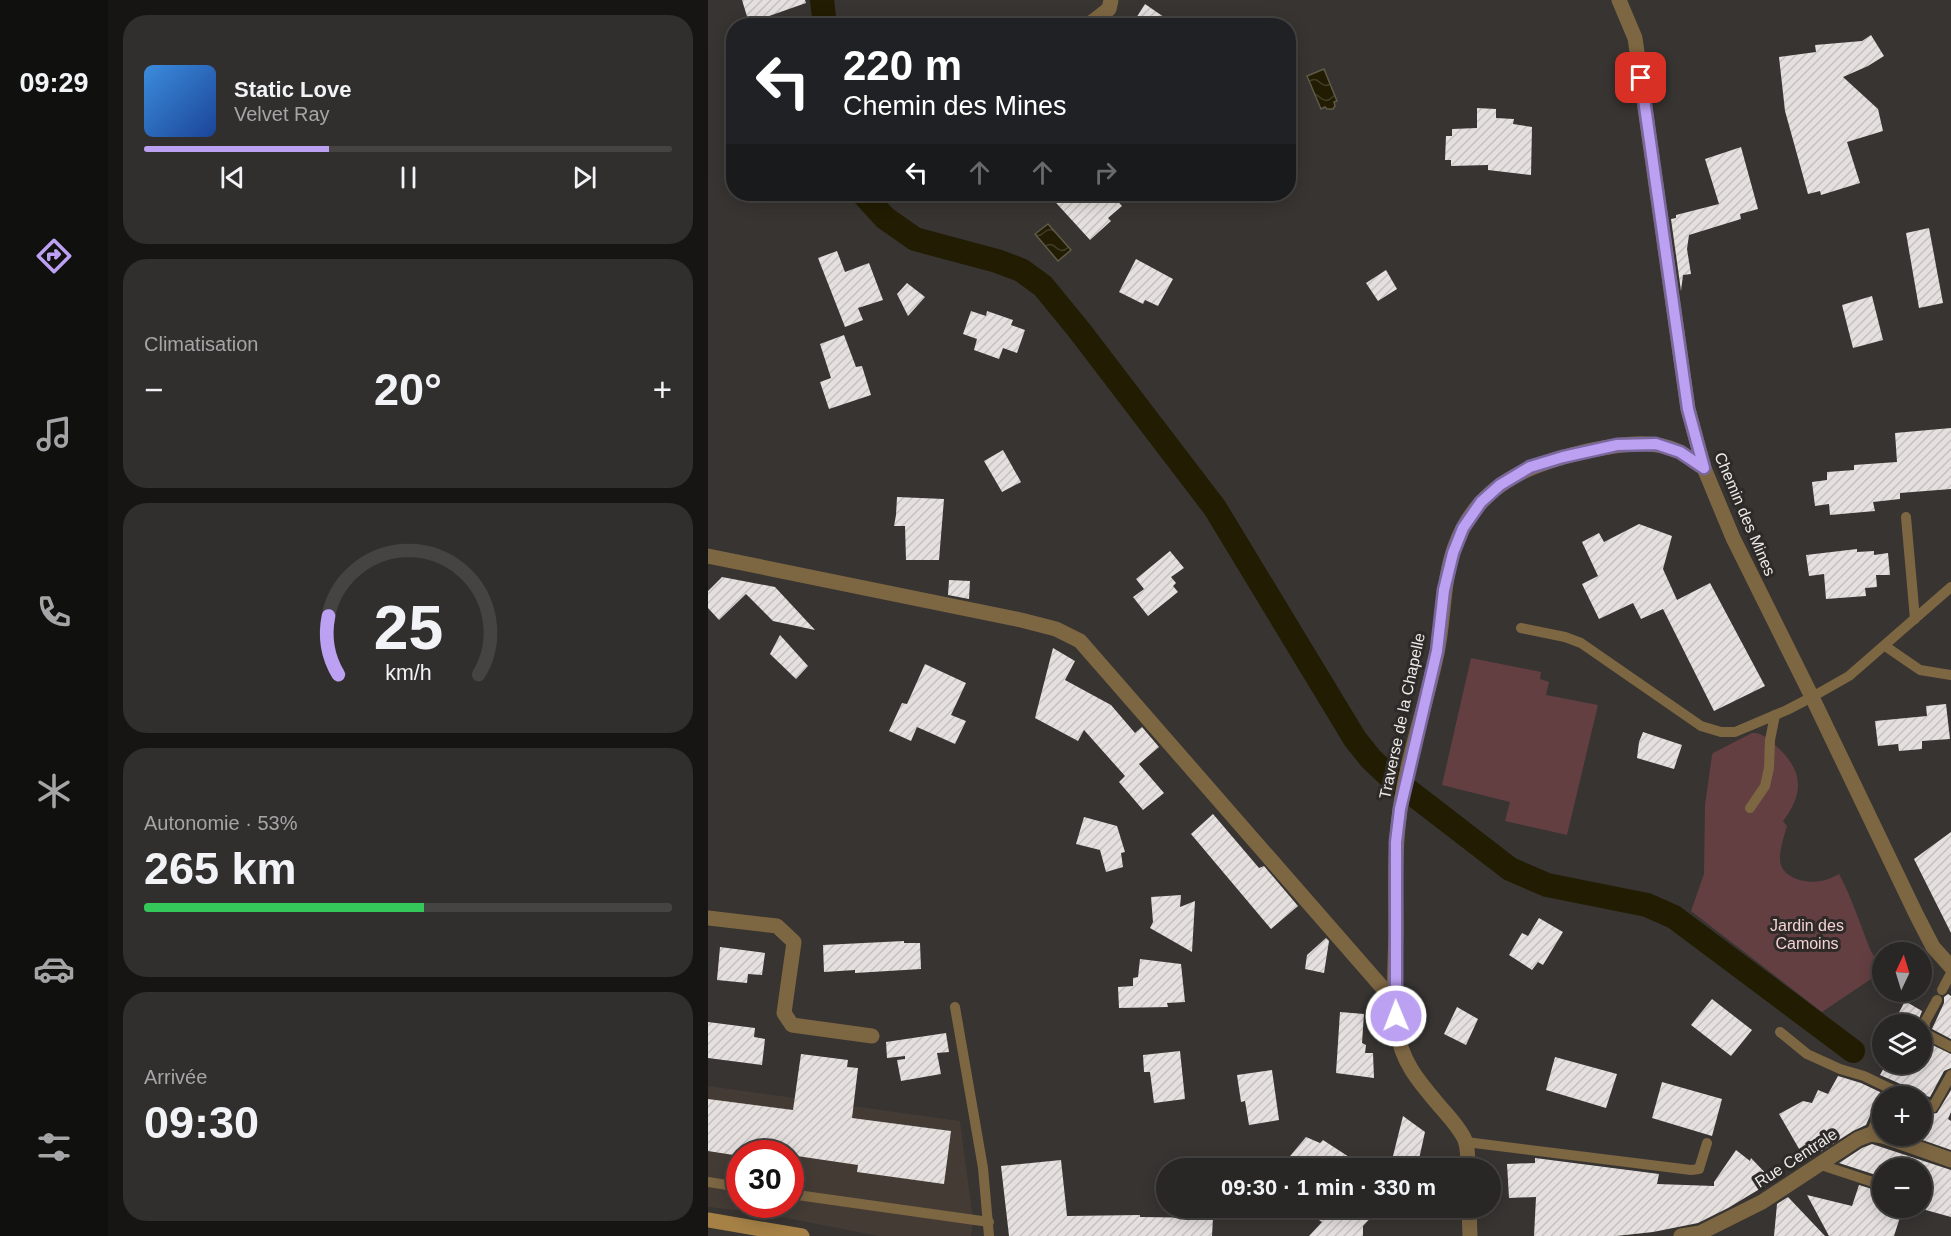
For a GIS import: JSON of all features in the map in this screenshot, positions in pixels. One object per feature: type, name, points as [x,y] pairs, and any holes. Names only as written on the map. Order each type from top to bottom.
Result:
[{"type":"street","points":[[1097,18],[1109,9],[1111,0]]},
{"type":"street","name":"Chemin des Mines","points":[[1619,0],[1635,38],[1688,409],[1704,468],[1733,538],[1933,947],[1951,967]]},
{"type":"street","name":"Traverse de la Chapelle","points":[[1466,1142],[1403,1058],[1397,1029],[1395,1002],[1396,842],[1400,809],[1437,651],[1444,590],[1453,553],[1463,528],[1481,502],[1500,485],[1530,467],[1617,445],[1656,444],[1680,452],[1704,468]]},
{"type":"street","points":[[708,556],[1021,620],[1056,629],[1080,641],[1395,1002]]},
{"type":"street","points":[[708,918],[777,926],[794,942],[784,1013],[792,1025],[872,1036]]},
{"type":"street","points":[[1871,1134],[1883,1136],[1951,1160]]},
{"type":"street","name":"Rue Centrale","points":[[1681,1236],[1700,1233],[1722,1224],[1762,1202],[1858,1139],[1871,1134]]},
{"type":"street","points":[[1466,1142],[1467,1158]]},
{"type":"street","points":[[1469,1218],[1470,1236]]},
{"type":"street","points":[[708,1220],[802,1236]]},
{"type":"lane","points":[[1906,517],[1916,619]]},
{"type":"lane","points":[[1521,628],[1565,637],[1581,643],[1701,726],[1721,732],[1735,732],[1812,697],[1849,676],[1951,587]]},
{"type":"lane","points":[[1885,646],[1920,670],[1951,675]]},
{"type":"lane","points":[[1750,808],[1765,786],[1775,715]]},
{"type":"lane","points":[[1951,974],[1925,1022],[1924,1033],[1951,1047]]},
{"type":"lane","points":[[955,1007],[983,1168],[989,1222],[988,1236]]},
{"type":"lane","points":[[1780,1032],[1808,1054],[1840,1069],[1864,1076],[1879,1086]]},
{"type":"lane","points":[[1932,1106],[1934,1107],[1951,1075]]},
{"type":"lane","points":[[1466,1142],[1691,1170],[1699,1169],[1707,1143]]},
{"type":"lane","points":[[1821,1165],[1872,1182]]},
{"type":"lane","points":[[708,1182],[726,1185]]},
{"type":"lane","points":[[804,1196],[989,1222]]},
{"type":"shaded area","points":[[708,1086],[960,1121],[973,1220],[971,1236],[879,1236],[786,1218],[804,1218],[804,1140],[726,1140],[726,1209],[708,1207]]},
{"type":"green space","points":[[1471,658],[1541,672],[1540,679],[1549,682],[1546,695],[1598,705],[1567,835],[1505,821],[1510,802],[1442,785]]},
{"type":"green space","name":"Jardin des Camoins","points":[[1752,733],[1766,737],[1785,755],[1796,773],[1798,791],[1783,821],[1787,826],[1782,842],[1781,866],[1789,875],[1808,882],[1823,881],[1839,874],[1852,902],[1872,953],[1872,978],[1822,1012],[1691,911],[1704,874],[1705,805],[1713,753]]},
{"type":"water","points":[[1324,69],[1337,101],[1334,102],[1333,109],[1325,107],[1321,109],[1307,76]]},
{"type":"water","points":[[1048,224],[1071,250],[1058,261],[1035,234]]},
{"type":"building","points":[[742,0],[805,0],[806,3],[763,18],[747,18]]},
{"type":"building","points":[[1145,4],[1165,18],[1136,18]]},
{"type":"building","points":[[1871,35],[1884,56],[1843,77],[1878,109],[1883,131],[1847,142],[1860,183],[1821,195],[1820,191],[1808,194],[1785,111],[1779,57],[1816,52],[1815,45],[1862,41]]},
{"type":"building","points":[[1477,108],[1496,109],[1496,118],[1514,119],[1513,124],[1532,127],[1531,175],[1488,170],[1488,165],[1451,166],[1451,160],[1445,160],[1446,136],[1452,136],[1452,129],[1477,128]]},
{"type":"building","points":[[1741,147],[1758,209],[1740,214],[1741,219],[1689,235],[1687,249],[1691,274],[1683,275],[1681,291],[1671,219],[1676,218],[1676,215],[1719,204],[1705,159]]},
{"type":"building","points":[[1054,201],[1117,201],[1122,206],[1108,218],[1111,221],[1090,240]]},
{"type":"building","points":[[1929,228],[1943,303],[1919,308],[1906,233]]},
{"type":"building","points":[[837,251],[845,272],[869,263],[883,300],[858,308],[863,320],[845,327],[818,258]]},
{"type":"building","points":[[1136,259],[1173,279],[1158,306],[1145,300],[1143,304],[1119,292]]},
{"type":"building","points":[[1386,270],[1397,289],[1378,301],[1366,283]]},
{"type":"building","points":[[907,283],[925,297],[908,316],[897,294]]},
{"type":"building","points":[[1872,296],[1883,340],[1853,348],[1842,305]]},
{"type":"building","points":[[971,311],[986,316],[987,311],[1013,320],[1011,325],[1025,330],[1017,353],[1003,348],[999,359],[974,350],[977,339],[963,334]]},
{"type":"building","points":[[844,335],[856,367],[862,366],[871,395],[829,409],[820,382],[831,378],[820,344]]},
{"type":"building","points":[[1951,428],[1951,489],[1900,493],[1900,499],[1873,502],[1875,511],[1830,515],[1829,504],[1815,506],[1812,482],[1827,480],[1827,472],[1854,470],[1854,465],[1897,462],[1895,433]]},
{"type":"building","points":[[1003,450],[1021,482],[1002,492],[984,461]]},
{"type":"building","points":[[897,497],[944,499],[939,560],[906,560],[905,526],[894,526]]},
{"type":"building","points":[[1639,524],[1672,536],[1663,569],[1677,600],[1710,583],[1765,686],[1714,711],[1663,609],[1641,619],[1633,603],[1599,619],[1582,584],[1598,576],[1582,542],[1599,533],[1604,542]]},
{"type":"building","points":[[1857,549],[1857,552],[1874,551],[1874,555],[1888,553],[1890,575],[1876,575],[1877,587],[1865,588],[1866,596],[1826,599],[1824,574],[1809,576],[1806,555]]},
{"type":"building","points":[[1170,551],[1184,568],[1171,577],[1176,583],[1173,586],[1178,592],[1148,616],[1133,597],[1144,589],[1136,579]]},
{"type":"building","points":[[722,577],[775,587],[815,630],[773,621],[746,594],[719,620],[708,608],[708,591]]},
{"type":"building","points":[[949,580],[970,581],[969,599],[948,595]]},
{"type":"building","points":[[780,635],[808,666],[796,679],[770,654]]},
{"type":"building","points":[[1053,648],[1075,661],[1065,680],[1111,705],[1135,733],[1142,727],[1159,747],[1139,764],[1164,793],[1143,810],[1119,782],[1125,776],[1084,730],[1078,741],[1035,718]]},
{"type":"building","points":[[925,664],[966,683],[951,715],[966,721],[955,744],[917,727],[911,741],[889,731],[902,703],[907,704]]},
{"type":"building","points":[[1946,704],[1950,739],[1922,741],[1922,749],[1899,751],[1898,744],[1878,746],[1875,721],[1927,716],[1926,706]]},
{"type":"building","points":[[1643,732],[1682,745],[1674,769],[1637,758]]},
{"type":"building","points":[[1213,814],[1259,868],[1264,866],[1298,906],[1271,929],[1191,834]]},
{"type":"building","points":[[1084,817],[1117,826],[1125,852],[1121,853],[1123,867],[1106,872],[1100,850],[1076,844]]},
{"type":"building","points":[[1951,832],[1951,933],[1914,859]]},
{"type":"building","points":[[1181,895],[1180,907],[1195,901],[1192,952],[1150,928],[1153,922],[1151,897]]},
{"type":"building","points":[[1539,918],[1563,932],[1543,965],[1538,962],[1532,970],[1509,955],[1522,933],[1528,936]]},
{"type":"building","points":[[1326,938],[1329,941],[1324,973],[1305,969],[1307,955]]},
{"type":"building","points":[[904,941],[904,943],[920,943],[921,969],[855,973],[855,970],[824,972],[823,945]]},
{"type":"building","points":[[720,947],[765,953],[762,975],[748,974],[747,983],[717,980]]},
{"type":"building","points":[[1140,959],[1181,964],[1185,1002],[1167,1003],[1168,1007],[1119,1008],[1118,987],[1133,986],[1133,978],[1138,977]]},
{"type":"building","points":[[1948,994],[1951,996],[1951,1039],[1932,1029],[1944,1003],[1944,997]]},
{"type":"building","points":[[1712,999],[1752,1030],[1731,1056],[1691,1025]]},
{"type":"building","points":[[1904,1002],[1922,1011],[1921,1014],[1898,1014]]},
{"type":"building","points":[[1457,1007],[1478,1019],[1466,1045],[1444,1034]]},
{"type":"building","points":[[1340,1012],[1364,1014],[1362,1043],[1366,1045],[1365,1053],[1373,1053],[1374,1078],[1336,1073]]},
{"type":"building","points":[[708,1022],[755,1028],[754,1037],[765,1039],[762,1065],[708,1058]]},
{"type":"building","points":[[946,1033],[949,1052],[937,1053],[941,1074],[901,1081],[897,1060],[905,1059],[905,1056],[887,1058],[886,1042]]},
{"type":"building","points":[[1932,1045],[1951,1054],[1951,1068],[1944,1071],[1932,1093],[1932,1086],[1905,1086],[1880,1075],[1932,1074]]},
{"type":"building","points":[[1180,1051],[1185,1099],[1154,1103],[1150,1072],[1144,1072],[1143,1055]]},
{"type":"building","points":[[801,1054],[848,1060],[847,1067],[858,1068],[852,1118],[951,1131],[944,1184],[857,1172],[858,1165],[804,1157],[804,1140],[726,1140],[726,1154],[708,1151],[708,1099],[793,1110]]},
{"type":"building","points":[[1555,1057],[1617,1074],[1606,1108],[1546,1090]]},
{"type":"building","points":[[1272,1070],[1279,1120],[1249,1125],[1245,1101],[1241,1102],[1237,1075]]},
{"type":"building","points":[[1838,1076],[1861,1083],[1872,1088],[1872,1111],[1866,1125],[1806,1161],[1779,1114],[1803,1101],[1812,1103],[1818,1090],[1828,1094]]},
{"type":"building","points":[[1662,1082],[1722,1099],[1712,1136],[1652,1118]]},
{"type":"building","points":[[1951,1090],[1951,1112],[1948,1119],[1951,1121],[1951,1150],[1932,1143],[1932,1114],[1937,1113]]},
{"type":"building","points":[[1403,1116],[1425,1132],[1419,1158],[1392,1158]]},
{"type":"building","points":[[1306,1137],[1320,1143],[1323,1140],[1351,1158],[1288,1158]]},
{"type":"building","points":[[1872,1144],[1872,1146],[1915,1158],[1872,1158],[1872,1174],[1839,1163]]},
{"type":"building","points":[[1736,1150],[1750,1161],[1751,1158],[1773,1181],[1698,1223],[1653,1232],[1616,1236],[1534,1236],[1536,1197],[1509,1198],[1507,1164],[1535,1163],[1535,1158],[1659,1174],[1657,1184],[1714,1186],[1714,1182]]},
{"type":"building","points":[[1061,1160],[1067,1216],[1140,1215],[1140,1217],[1156,1218],[1213,1218],[1212,1236],[1009,1236],[1001,1166]]},
{"type":"building","points":[[1932,1164],[1951,1170],[1951,1217],[1932,1212]]},
{"type":"building","points":[[1859,1185],[1872,1189],[1872,1218],[1900,1218],[1894,1236],[1829,1236],[1807,1195],[1852,1206]]},
{"type":"building","points":[[1788,1197],[1825,1236],[1774,1236],[1777,1204]]},
{"type":"building","points":[[1321,1218],[1371,1218],[1363,1226],[1363,1236],[1309,1236],[1322,1222],[1319,1220]]},
{"type":"waterway","points":[[822,0],[824,18]]},
{"type":"waterway","points":[[869,201],[885,218],[915,239],[997,261],[1021,270],[1043,286],[1215,508],[1355,739],[1388,775],[1510,869],[1547,885],[1647,905],[1674,917],[1853,1051]]},
{"type":"route","points":[[1396,1016],[1396,842],[1400,809],[1437,651],[1444,590],[1453,553],[1463,528],[1481,502],[1500,485],[1530,467],[1563,457],[1617,445],[1656,444],[1680,452],[1704,468],[1688,409],[1641,78]]}]
